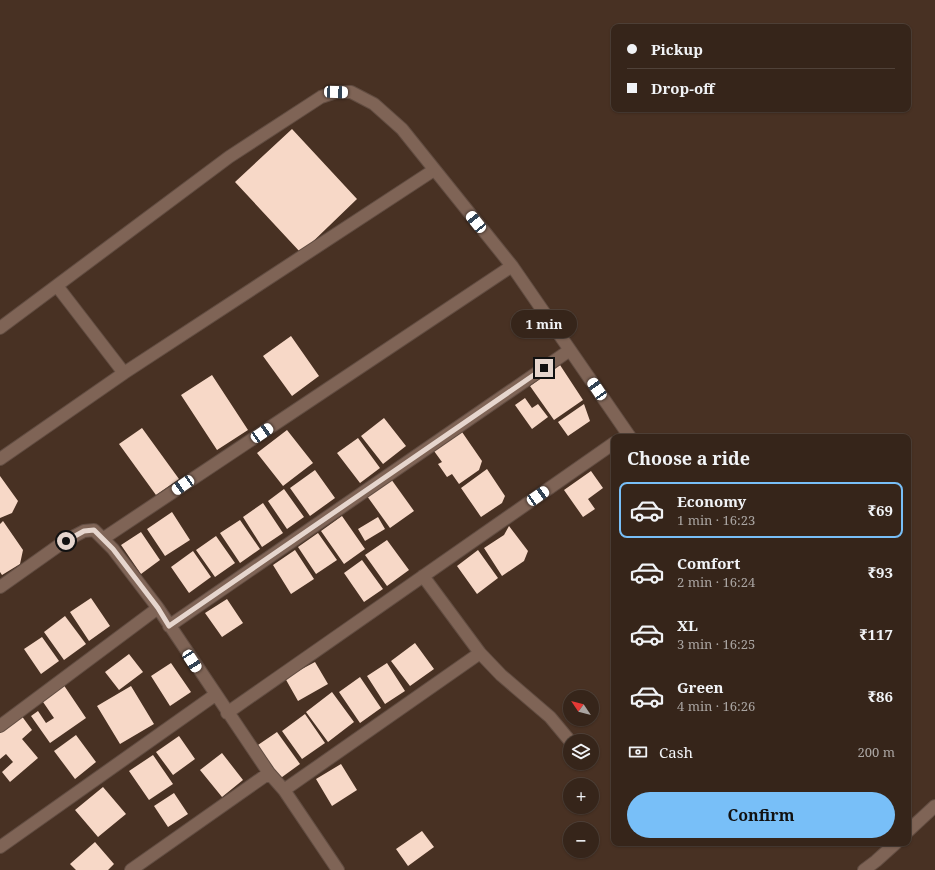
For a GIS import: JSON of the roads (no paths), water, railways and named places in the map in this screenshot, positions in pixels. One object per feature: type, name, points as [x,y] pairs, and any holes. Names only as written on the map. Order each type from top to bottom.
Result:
[{"type":"street","points":[[0,328],[229,157],[322,97],[336,92],[351,92],[374,104],[402,129],[512,266],[626,434]]},
{"type":"street","points":[[0,459],[124,373],[434,170]]},
{"type":"street","points":[[104,538],[512,266]]},
{"type":"street","points":[[57,286],[124,373]]},
{"type":"street","points":[[169,626],[570,350]]},
{"type":"street","points":[[227,713],[611,445]]},
{"type":"street","points":[[0,587],[66,541],[84,531],[94,530],[104,538],[158,608],[227,713],[269,773],[284,790],[338,870]]},
{"type":"street","points":[[423,576],[480,653],[501,675],[550,717],[564,734]]},
{"type":"street","points":[[0,726],[158,608]]},
{"type":"street","points":[[284,790],[480,653]]},
{"type":"street","points":[[0,847],[215,695]]},
{"type":"street","points":[[131,870],[269,773]]},
{"type":"street","points":[[911,828],[935,806]]},
{"type":"street","points":[[864,870],[893,846]]}]
